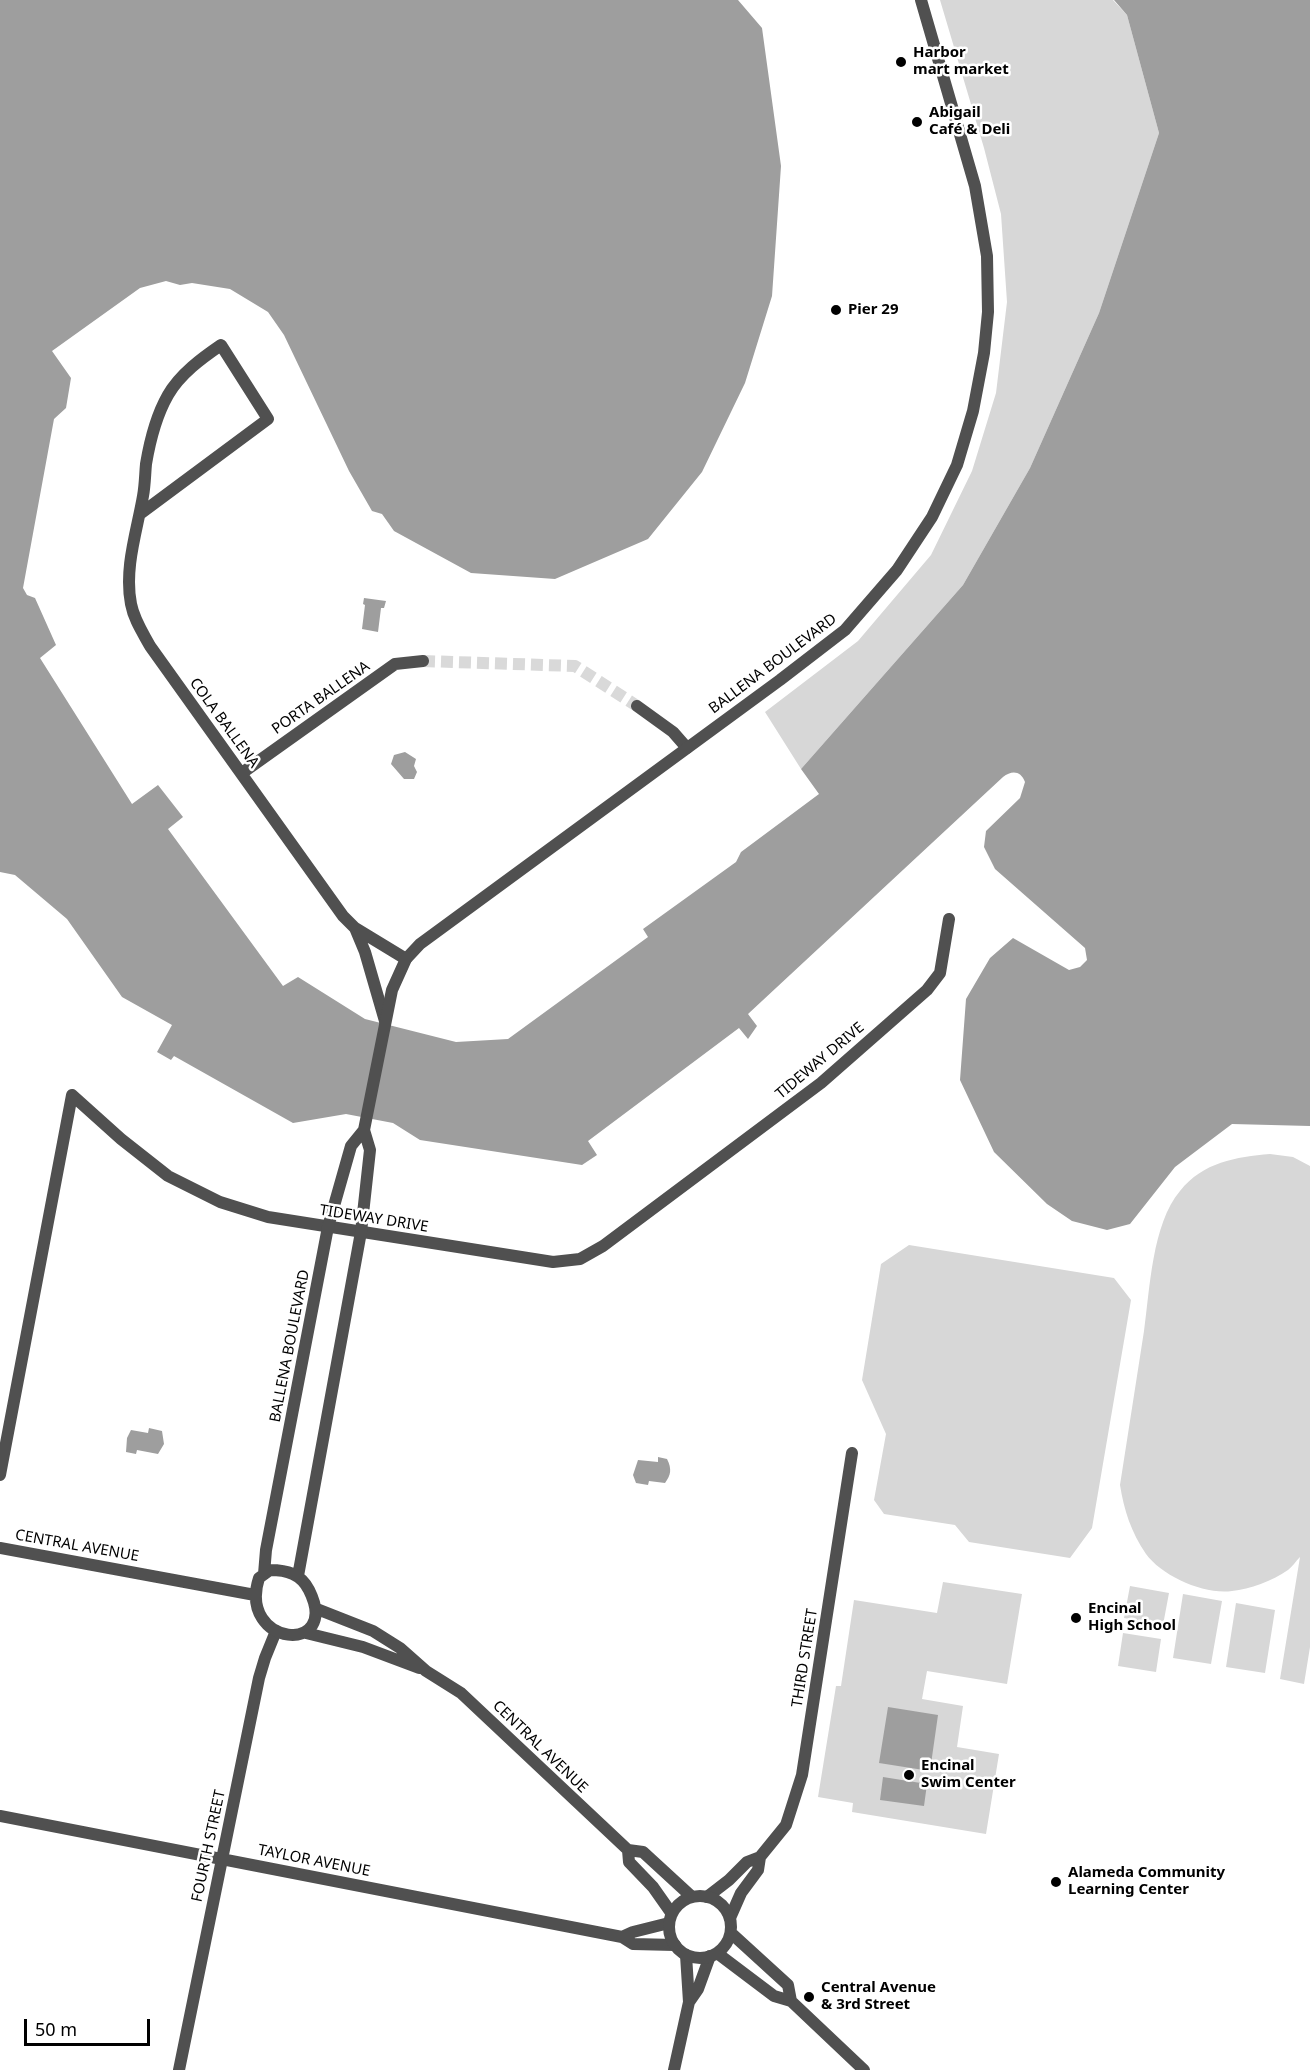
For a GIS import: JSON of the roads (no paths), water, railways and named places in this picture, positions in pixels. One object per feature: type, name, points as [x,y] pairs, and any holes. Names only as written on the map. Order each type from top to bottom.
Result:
[{"type":"street","name":"BALLENA BOULEVARD","points":[[298,1576],[361,1232],[370,1150],[364,1130],[392,990],[406,959],[420,944],[845,630],[897,570],[932,517],[957,465],[973,411],[984,353],[988,312],[987,256],[975,186],[921,0]]},
{"type":"street","name":"COLA BALLENA","points":[[140,514],[268,419],[221,345],[186,372],[169,393],[150,440],[130,568],[131,606],[150,646],[343,916],[355,928],[406,959]]},
{"type":"street","name":"PORTA BALLENA","points":[[242,772],[395,664],[423,661]]},
{"type":"street","points":[[637,706],[673,732],[687,748]]},
{"type":"street","name":"TIDEWAY DRIVE","points":[[0,1475],[72,1095],[121,1139],[168,1176],[220,1202],[268,1216],[328,1227],[553,1262],[580,1259],[603,1246],[821,1083],[927,990],[940,973],[949,919]]},
{"type":"street","name":"COLA BALLENA","points":[[355,928],[368,961],[385,1021]]},
{"type":"street","name":"BALLENA BOULEVARD","points":[[264,1574],[266,1550],[328,1227],[351,1146],[364,1130]]},
{"type":"street","name":"THIRD STREET","points":[[707,1897],[747,1862],[760,1857],[786,1825],[801,1775],[852,1453]]},
{"type":"street","name":"CENTRAL AVENUE","points":[[0,1548],[255,1595]]},
{"type":"street","points":[[270,1570],[285,1570],[298,1576],[308,1587],[316,1609],[313,1625],[306,1633],[296,1636],[276,1631],[266,1624],[260,1614],[255,1595],[259,1578],[270,1570]]},
{"type":"street","name":"CENTRAL AVENUE","points":[[316,1609],[373,1630],[400,1648],[426,1671],[461,1693],[628,1850],[643,1852],[692,1897]]},
{"type":"street","name":"FOURTH STREET","points":[[179,2070],[259,1678],[276,1631]]},
{"type":"street","name":"CENTRAL AVENUE","points":[[306,1633],[363,1647],[426,1671]]},
{"type":"street","name":"TAYLOR AVENUE","points":[[0,1816],[622,1937],[633,1944],[675,1945]]},
{"type":"street","name":"CENTRAL AVENUE","points":[[628,1850],[629,1862],[653,1887],[671,1918]]},
{"type":"street","name":"THIRD STREET","points":[[730,1918],[741,1893],[758,1870],[760,1857]]},
{"type":"street","points":[[689,2001],[698,1989],[714,1955],[728,1941],[731,1933],[730,1918],[725,1908],[717,1901],[707,1897],[692,1897],[677,1906],[671,1918],[669,1931],[675,1945],[687,1955],[694,1957],[714,1955],[774,1996],[791,2001],[864,2070]]},
{"type":"street","name":"TAYLOR AVENUE","points":[[622,1937],[671,1918]]},
{"type":"street","points":[[731,1933],[788,1985],[791,2001]]},
{"type":"street","points":[[674,2070],[689,2001],[687,1955]]},
{"type":"tunnel","points":[[423,661],[575,666],[637,706]]},
{"type":"place","name":"Harbor mart market","points":[[901,62]]},
{"type":"place","name":"Abigail Café & Deli","points":[[917,122]]},
{"type":"place","name":"Pier 29","points":[[836,310]]},
{"type":"place","name":"Encinal High School","points":[[1076,1618]]},
{"type":"place","name":"Encinal Swim Center","points":[[909,1775]]},
{"type":"place","name":"Alameda Community Learning Center","points":[[1056,1882]]},
{"type":"place","name":"Central Avenue & 3rd Street","points":[[809,1997]]}]
